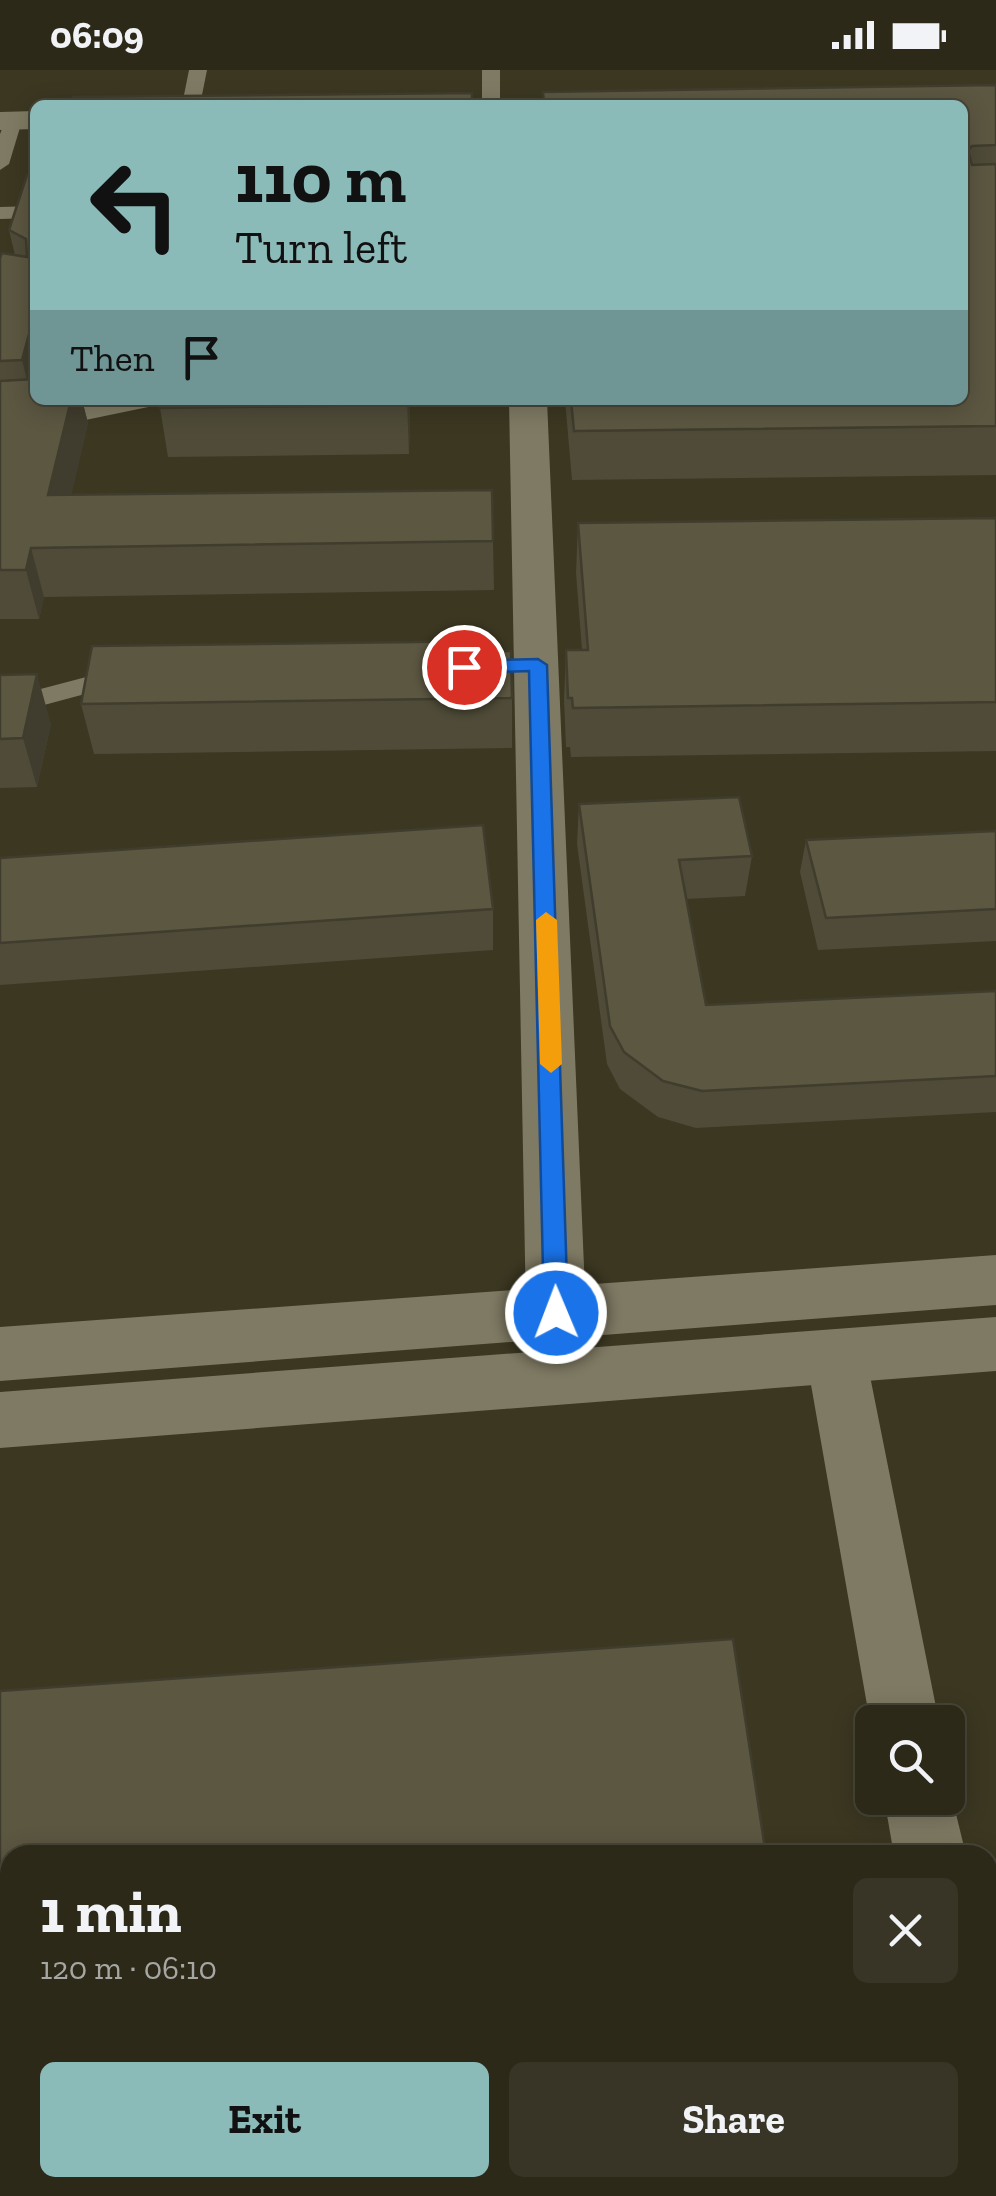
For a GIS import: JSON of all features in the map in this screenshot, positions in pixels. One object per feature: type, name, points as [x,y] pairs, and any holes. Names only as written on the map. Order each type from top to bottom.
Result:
[{"type":"street","points":[[528,405],[528,665],[556,1313]]},
{"type":"street","points":[[0,1354],[996,1280]]},
{"type":"street","points":[[0,1420],[996,1344]]},
{"type":"street","points":[[836,1356],[902,1705]]},
{"type":"street","points":[[922,1815],[928,1845]]},
{"type":"lane","points":[[191,100],[198,70]]},
{"type":"lane","points":[[491,70],[491,100]]},
{"type":"lane","points":[[0,164],[16,120]]},
{"type":"lane","points":[[0,213],[30,212]]},
{"type":"lane","points":[[0,420],[66,417],[118,405]]},
{"type":"lane","points":[[0,704],[49,698],[93,680],[150,673]]},
{"type":"building","points":[[996,85],[996,145],[972,146],[968,150],[968,100],[544,100],[543,92]]},
{"type":"building","points":[[472,93],[472,100],[72,100]]},
{"type":"building","points":[[968,150],[972,165],[996,164],[996,426],[574,431],[571,405],[968,405]]},
{"type":"building","points":[[30,175],[30,330],[22,360],[0,361],[0,258],[2,253],[27,257],[26,239],[9,230]]},
{"type":"building","points":[[30,379],[30,405],[70,405],[48,495],[492,490],[493,541],[31,548],[26,570],[0,570],[0,381]]},
{"type":"building","points":[[160,405],[407,405],[160,408]]},
{"type":"building","points":[[996,518],[996,702],[573,708],[572,698],[568,698],[566,650],[588,650],[578,523]]},
{"type":"building","points":[[495,641],[495,651],[511,651],[512,698],[81,704],[92,646]]},
{"type":"building","points":[[37,674],[23,738],[0,739],[0,675]]},
{"type":"building","points":[[739,797],[752,856],[679,860],[706,1005],[996,991],[996,1076],[702,1091],[663,1081],[624,1052],[610,1026],[579,804]]},
{"type":"building","points":[[483,825],[493,909],[0,943],[0,858]]},
{"type":"building","points":[[996,831],[996,909],[826,918],[806,840]]},
{"type":"building","points":[[733,1639],[764,1845],[0,1845],[0,1691]]},
{"type":"slow traffic","points":[[546,920],[551,1064]]},
{"type":"route","points":[[464,667],[538,665],[556,1313]]}]
